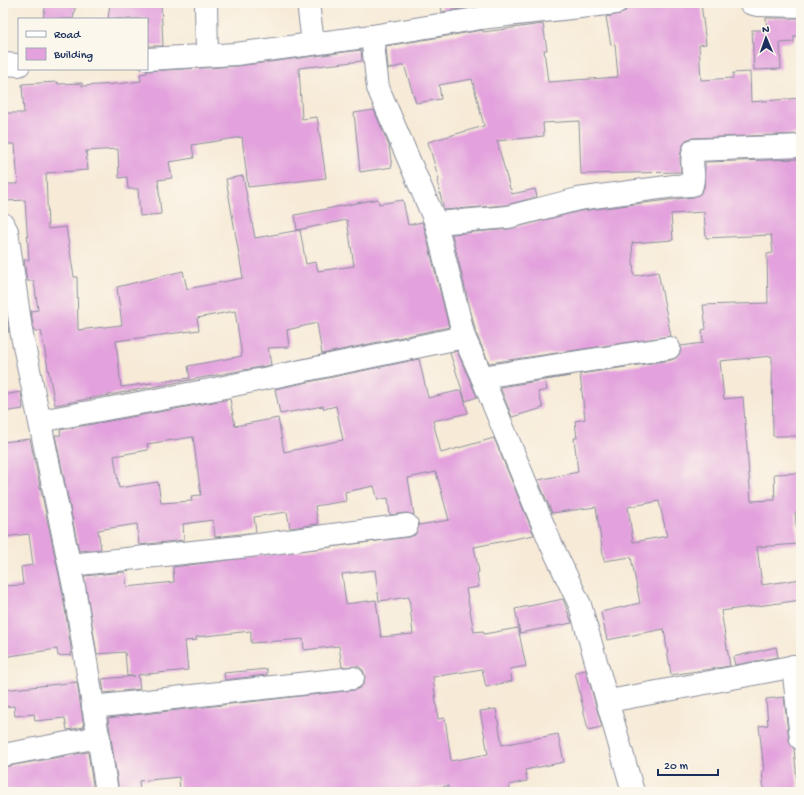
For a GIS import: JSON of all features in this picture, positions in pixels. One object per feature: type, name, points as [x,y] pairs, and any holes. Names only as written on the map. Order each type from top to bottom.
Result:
[{"type":"street","points":[[206,3],[207,55]]},
{"type":"street","points":[[308,3],[313,43]]},
{"type":"street","points":[[148,59],[236,54],[372,36],[480,10],[616,3]]},
{"type":"street","points":[[750,3],[757,5],[801,6]]},
{"type":"street","points":[[372,36],[378,88],[436,223],[464,337],[551,544],[580,605],[609,701],[632,792]]},
{"type":"street","points":[[3,64],[18,65]]},
{"type":"street","points":[[436,223],[508,217],[578,199],[674,186],[692,185],[695,177],[691,157],[694,150],[801,146]]},
{"type":"street","points":[[3,224],[7,231],[22,336],[70,565],[107,792]]},
{"type":"street","points":[[40,421],[210,390],[464,337]]},
{"type":"street","points":[[482,377],[669,348]]},
{"type":"street","points":[[70,565],[249,546],[407,525]]},
{"type":"street","points":[[609,701],[797,666],[801,739]]},
{"type":"street","points":[[93,707],[353,678]]},
{"type":"street","points":[[3,755],[99,738]]},
{"type":"building","points":[[46,3],[76,3],[73,18],[43,18]]},
{"type":"building","points":[[110,3],[161,3],[163,46],[148,46],[148,18],[108,18]]},
{"type":"building","points":[[441,3],[473,3],[474,7],[442,12]]},
{"type":"building","points":[[660,3],[701,3],[706,44],[699,45],[701,80],[733,78],[733,73],[750,72],[751,102],[801,98],[801,134],[693,138],[686,140],[682,147],[680,158],[681,172],[581,174],[579,121],[543,123],[544,136],[497,141],[512,194],[535,189],[537,197],[506,205],[444,210],[437,181],[439,180],[428,142],[484,126],[472,79],[439,85],[441,99],[416,103],[404,65],[388,69],[386,46],[483,30],[483,32],[543,24],[547,50],[544,50],[548,82],[618,77],[615,44],[611,45],[606,17],[623,13],[628,8]]},
{"type":"building","points":[[766,18],[801,18],[801,36],[794,36],[794,42],[780,43],[781,69],[754,70],[752,30],[767,30]]},
{"type":"building","points":[[361,50],[362,61],[299,68],[302,119],[317,117],[326,178],[248,187],[242,137],[192,145],[194,158],[169,162],[172,178],[158,180],[161,214],[140,216],[138,189],[128,189],[127,177],[119,178],[118,149],[86,151],[88,170],[46,173],[48,229],[66,227],[74,277],[77,277],[78,330],[122,325],[117,287],[183,271],[187,289],[243,278],[226,179],[243,176],[255,238],[300,230],[306,264],[316,262],[318,271],[354,266],[347,220],[297,230],[295,215],[378,199],[379,204],[403,200],[408,225],[422,222],[424,227],[449,327],[322,354],[317,323],[287,330],[289,347],[268,348],[271,365],[55,405],[41,331],[34,331],[31,311],[38,310],[34,281],[27,281],[24,260],[29,260],[25,200],[6,201],[5,184],[18,184],[15,144],[3,144],[3,113],[24,113],[22,84],[58,82],[58,84],[82,83],[82,86],[116,84],[141,81],[140,74],[147,73],[147,71],[238,66]],"holes":[[[235,311],[242,356],[188,366],[190,378],[121,387],[116,341],[199,330],[197,318]]]},
{"type":"building","points":[[374,110],[389,146],[392,167],[360,172],[354,113]]},
{"type":"building","points":[[801,159],[801,215],[798,215],[801,253],[801,421],[798,421],[798,436],[773,436],[772,356],[720,361],[724,399],[743,397],[751,501],[775,500],[774,474],[801,473],[801,513],[795,513],[798,544],[757,547],[762,585],[801,579],[801,600],[721,611],[730,666],[671,675],[664,629],[607,640],[601,612],[640,603],[631,557],[604,561],[596,507],[552,513],[538,480],[578,472],[574,438],[577,438],[575,421],[585,419],[580,374],[671,360],[676,358],[680,353],[681,346],[703,343],[702,330],[706,329],[703,305],[768,303],[767,254],[773,253],[771,235],[706,238],[704,212],[671,214],[673,240],[632,243],[634,276],[658,272],[671,336],[489,363],[476,333],[452,234],[509,229],[580,211],[693,197],[700,194],[704,188],[705,162]],"holes":[[[659,501],[667,536],[633,542],[628,507]]]},
{"type":"building","points":[[3,313],[6,313],[9,332],[3,333]]},
{"type":"building","points":[[457,351],[477,397],[466,401],[462,391],[468,413],[433,421],[441,453],[494,438],[534,535],[474,547],[479,572],[477,573],[479,587],[466,589],[474,632],[483,631],[484,634],[518,628],[526,666],[510,669],[512,681],[486,687],[482,669],[433,677],[438,719],[445,718],[451,761],[488,754],[480,711],[496,709],[502,745],[558,734],[564,762],[525,770],[527,781],[509,785],[511,792],[449,792],[448,786],[391,792],[180,792],[179,777],[139,781],[140,792],[119,792],[108,718],[354,690],[360,688],[364,683],[365,676],[363,670],[358,666],[342,667],[339,646],[304,650],[303,639],[251,643],[251,631],[196,637],[197,640],[185,641],[188,670],[138,675],[140,689],[104,693],[102,679],[135,676],[127,676],[125,652],[97,654],[84,576],[125,572],[127,587],[174,582],[173,567],[409,537],[415,535],[419,525],[449,520],[436,472],[408,478],[414,515],[406,513],[390,515],[388,498],[378,500],[374,486],[345,492],[346,501],[315,506],[318,524],[290,528],[287,512],[254,517],[256,532],[215,537],[213,520],[183,524],[184,540],[139,545],[137,524],[98,530],[101,549],[79,551],[55,435],[61,435],[60,430],[230,399],[235,426],[278,418],[284,452],[343,440],[336,406],[324,409],[323,406],[280,414],[275,389],[419,359],[428,398],[462,390],[450,353]],"holes":[[[193,437],[201,495],[191,496],[192,501],[161,503],[158,482],[119,488],[114,456],[148,450],[147,444]],[[375,570],[379,601],[409,597],[413,634],[381,637],[376,600],[346,604],[342,574]]]},
{"type":"building","points":[[570,376],[545,380],[547,390],[538,392],[543,408],[512,417],[500,387]]},
{"type":"building","points":[[21,392],[23,409],[3,412],[3,395]]},
{"type":"building","points":[[30,439],[62,589],[72,655],[58,656],[57,649],[3,657],[3,586],[23,585],[21,567],[33,565],[29,534],[3,537],[3,488],[7,488],[3,442]]},
{"type":"building","points":[[563,599],[572,623],[520,633],[515,609]]},
{"type":"building","points":[[776,647],[778,657],[735,665],[733,657]]},
{"type":"building","points":[[267,669],[267,675],[225,680],[224,673]]},
{"type":"building","points":[[586,670],[602,727],[588,730],[575,672]]},
{"type":"building","points":[[77,682],[84,727],[67,730],[65,718],[35,721],[34,714],[15,716],[14,706],[3,707],[3,690]]},
{"type":"building","points":[[784,697],[789,740],[794,749],[798,792],[764,792],[762,771],[764,771],[759,726],[768,725],[766,699]]},
{"type":"building","points":[[88,752],[94,792],[3,792],[3,767]]}]
